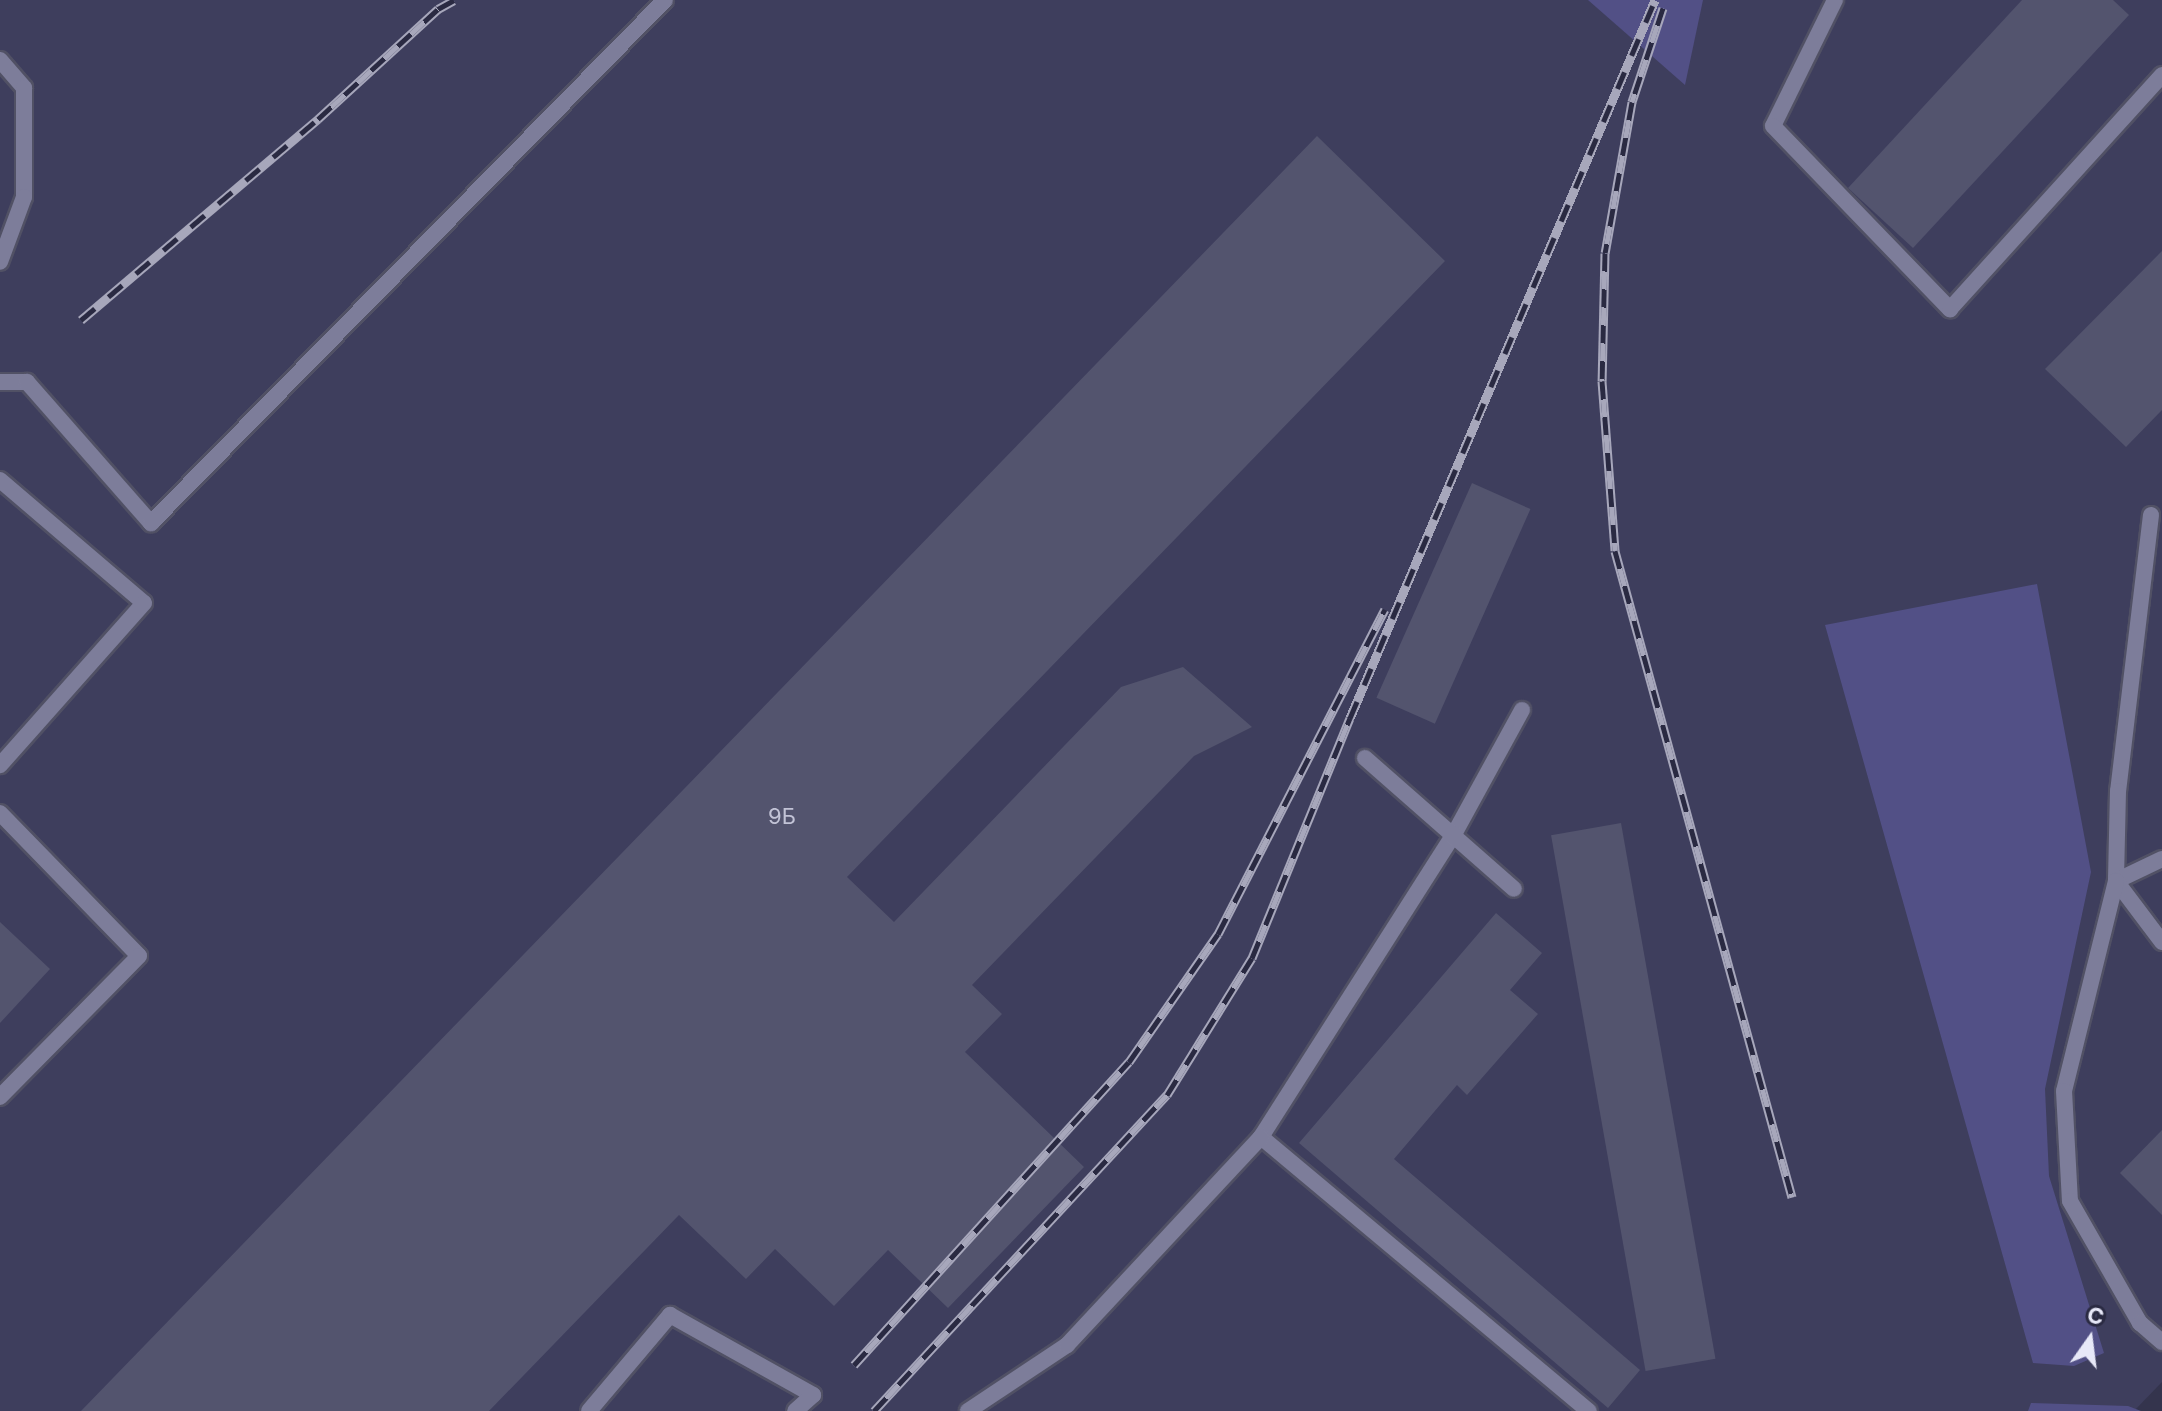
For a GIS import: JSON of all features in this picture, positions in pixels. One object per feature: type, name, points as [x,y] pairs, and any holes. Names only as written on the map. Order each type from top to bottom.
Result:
[{"type":"lane","points":[[0,382],[27,382],[151,523],[665,0]]},
{"type":"lane","points":[[1835,0],[1773,126],[1950,309],[2162,75]]},
{"type":"lane","points":[[0,60],[24,88],[24,197],[0,262]]},
{"type":"lane","points":[[0,480],[144,603],[0,765]]},
{"type":"lane","points":[[2151,515],[2118,791],[2116,881],[2064,1091],[2070,1201],[2140,1323],[2162,1342]]},
{"type":"lane","points":[[968,1411],[1067,1345],[1261,1137],[1454,834],[1522,710]]},
{"type":"lane","points":[[1365,758],[1514,889]]},
{"type":"lane","points":[[0,813],[139,956],[0,1097]]},
{"type":"lane","points":[[2116,881],[2162,859]]},
{"type":"lane","points":[[2116,881],[2162,942]]},
{"type":"lane","points":[[1261,1137],[1589,1411]]},
{"type":"lane","points":[[589,1411],[670,1315],[813,1395],[795,1411]]},
{"type":"shaded area","points":[[0,0],[2162,0],[2162,1382],[2134,1411],[0,1411]]},
{"type":"shaded area","points":[[1588,0],[1703,0],[1685,85]]},
{"type":"shaded area","points":[[2037,584],[2091,872],[2045,1089],[2049,1176],[2104,1353],[2074,1366],[2033,1363],[1825,625]]},
{"type":"shaded area","points":[[2031,1403],[2128,1406],[2141,1411],[2028,1411]]},
{"type":"building","points":[[2022,0],[2113,0],[2129,15],[1913,248],[1848,188]]},
{"type":"building","points":[[1317,136],[1445,261],[847,877],[894,922],[1121,687],[1183,667],[1252,727],[1194,756],[972,985],[1002,1014],[965,1052],[1084,1167],[948,1308],[888,1250],[834,1306],[775,1249],[746,1279],[679,1215],[489,1411],[81,1411]]},
{"type":"building","points":[[2162,251],[2162,410],[2126,447],[2045,369]]},
{"type":"building","points":[[1472,483],[1530,509],[1435,724],[1376,698]]},
{"type":"building","points":[[1621,823],[1715,1359],[1646,1371],[1551,835]]},
{"type":"building","points":[[1496,913],[1542,953],[1510,990],[1538,1014],[1467,1095],[1457,1085],[1394,1159],[1640,1370],[1608,1408],[1299,1143]]},
{"type":"building","points":[[0,922],[50,969],[0,1023]]},
{"type":"building","points":[[2162,1130],[2162,1215],[2120,1173]]},
{"type":"railway","points":[[81,320],[318,119],[438,9],[454,0]]},
{"type":"railway","points":[[874,1411],[1167,1095],[1252,958],[1350,718],[1655,0]]},
{"type":"railway","points":[[1663,8],[1632,102],[1605,253],[1602,381],[1615,551],[1792,1197]]},
{"type":"railway","points":[[854,1365],[1129,1062],[1218,934],[1385,609]]}]
